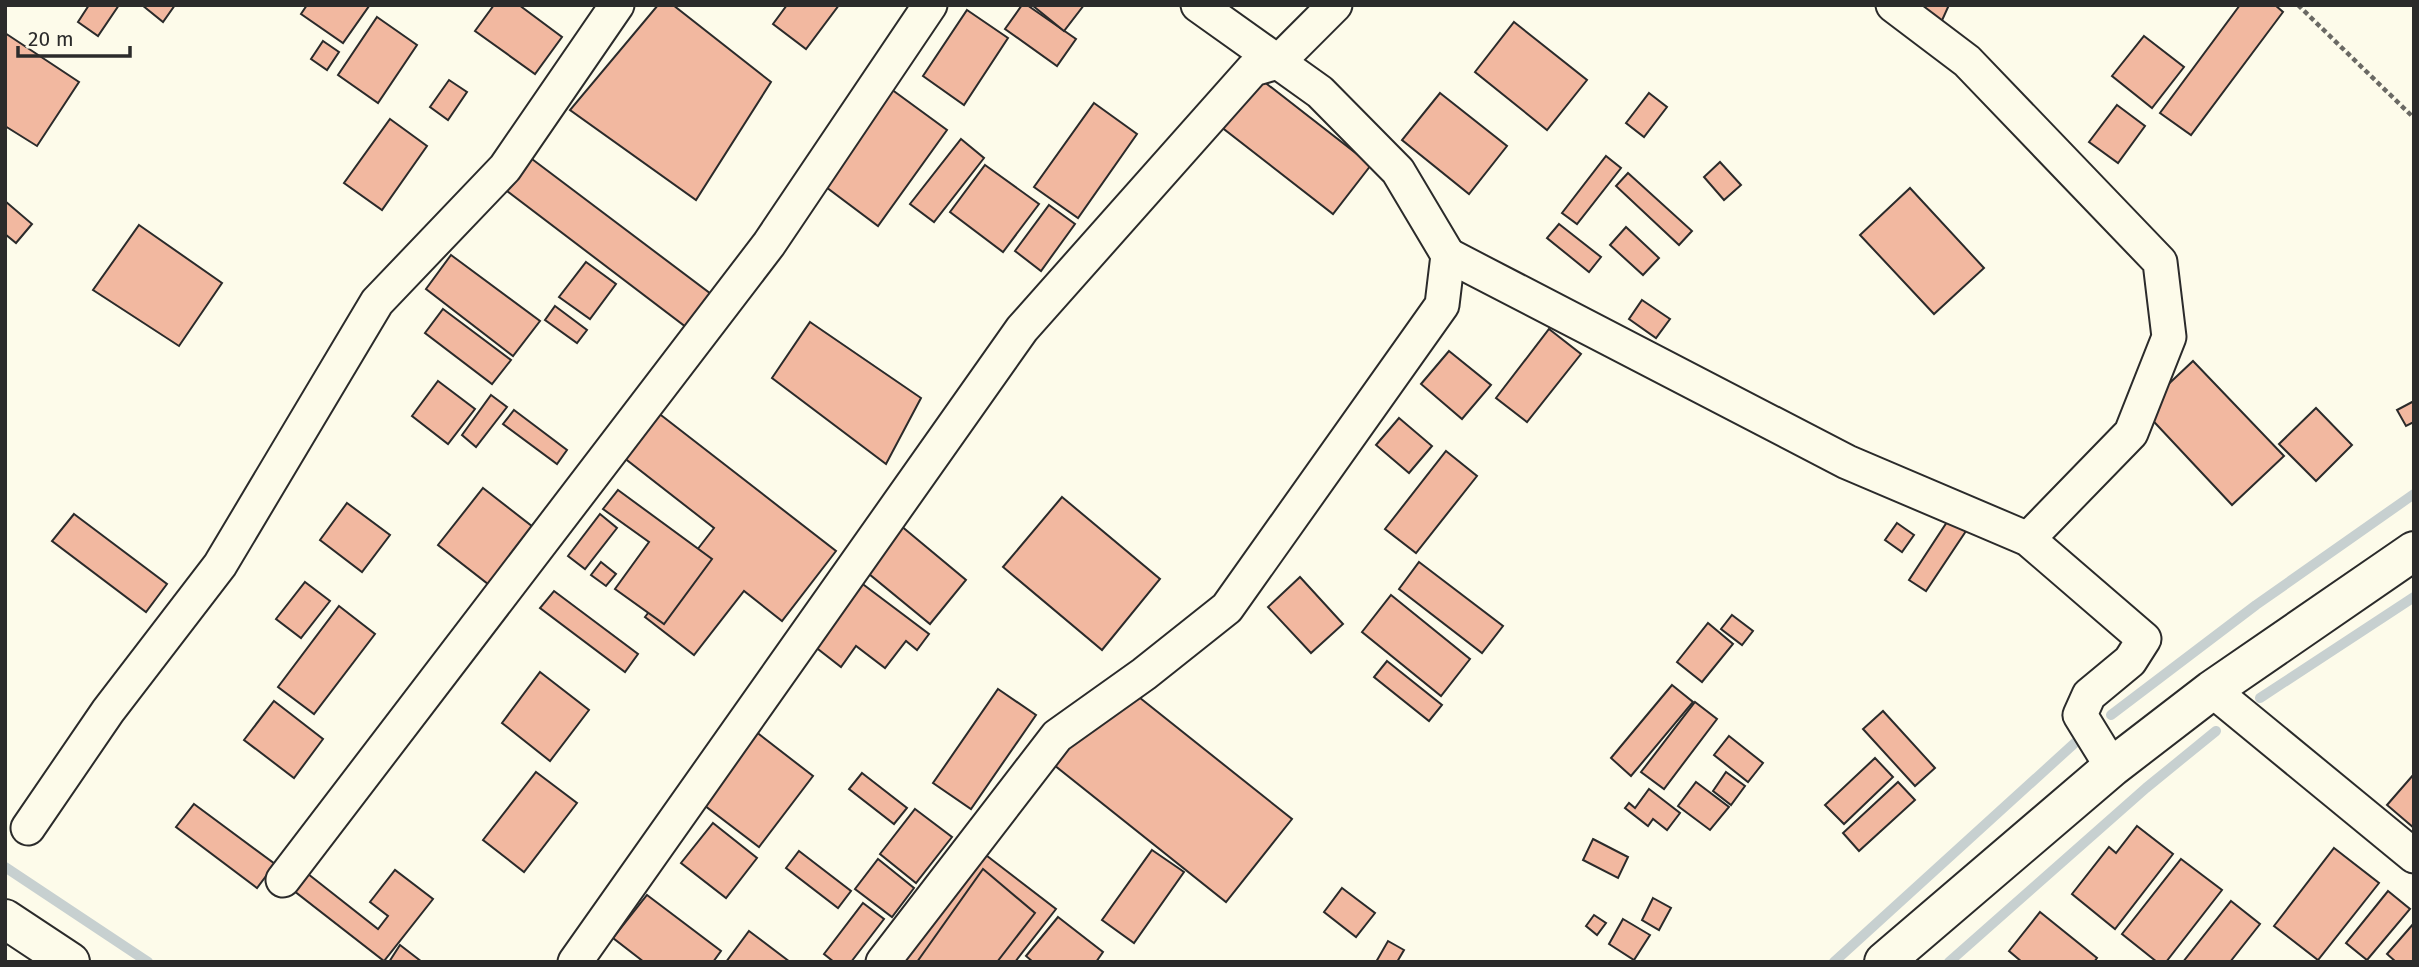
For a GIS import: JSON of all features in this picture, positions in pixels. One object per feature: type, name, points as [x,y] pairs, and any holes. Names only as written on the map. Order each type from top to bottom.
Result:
[{"type":"street","points":[[28,828],[107,711],[220,565],[377,302],[505,168],[617,5]]},
{"type":"street","points":[[283,880],[769,244],[930,5]]},
{"type":"street","points":[[1198,5],[1320,92],[1398,171],[1448,255],[1847,462],[2028,539],[2144,639],[2130,661],[2089,695],[2080,715],[2112,766]]},
{"type":"street","points":[[575,962],[1022,329],[1252,69],[1278,62],[1335,5]]},
{"type":"street","points":[[1893,5],[1967,61],[2160,262],[2169,337],[2131,433],[2028,539]]},
{"type":"street","points":[[883,962],[1057,736],[1144,674],[1227,608],[1442,305],[1448,255]]},
{"type":"street","points":[[1884,962],[2112,766],[2212,690],[2414,551]]},
{"type":"street","points":[[2212,690],[2414,856]]},
{"type":"street","points":[[5,919],[70,962]]},
{"type":"path","points":[[2298,5],[2414,118]]},
{"type":"building","points":[[89,5],[119,5],[98,36],[78,22]]},
{"type":"building","points":[[142,5],[175,5],[163,22]]},
{"type":"building","points":[[307,5],[369,6],[343,43],[301,14]]},
{"type":"building","points":[[494,5],[519,5],[562,37],[535,74],[475,31]]},
{"type":"building","points":[[658,5],[673,5],[771,82],[696,200],[570,110]]},
{"type":"building","points":[[787,5],[839,5],[806,49],[773,24]]},
{"type":"building","points":[[1022,5],[1027,5],[1076,39],[1057,66],[1005,29]]},
{"type":"building","points":[[1032,5],[1084,5],[1064,31]]},
{"type":"building","points":[[1887,5],[1949,5],[1939,27]]},
{"type":"building","points":[[2240,5],[2275,5],[2283,12],[2191,135],[2160,113]]},
{"type":"building","points":[[967,10],[1008,38],[964,105],[923,76]]},
{"type":"building","points":[[377,17],[417,45],[378,103],[338,75]]},
{"type":"building","points":[[1514,22],[1587,80],[1547,130],[1475,72]]},
{"type":"building","points":[[5,33],[79,82],[37,146],[5,126]]},
{"type":"building","points":[[2144,36],[2184,67],[2152,108],[2112,76]]},
{"type":"building","points":[[323,41],[339,52],[327,70],[311,59]]},
{"type":"building","points":[[1258,77],[1371,165],[1333,214],[1220,126]]},
{"type":"building","points":[[449,80],[467,92],[448,120],[430,107]]},
{"type":"building","points":[[891,89],[947,130],[878,226],[822,184]]},
{"type":"building","points":[[1440,93],[1507,146],[1469,194],[1402,140]]},
{"type":"building","points":[[1649,93],[1667,107],[1644,137],[1626,123]]},
{"type":"building","points":[[1094,103],[1137,134],[1078,218],[1034,187]]},
{"type":"building","points":[[2117,105],[2145,126],[2118,163],[2089,142]]},
{"type":"building","points":[[390,119],[427,146],[382,210],[344,183]]},
{"type":"building","points":[[961,139],[984,158],[934,222],[910,204]]},
{"type":"building","points":[[528,156],[711,294],[686,327],[503,188]]},
{"type":"building","points":[[1606,156],[1621,168],[1577,224],[1562,213]]},
{"type":"building","points":[[1720,162],[1741,185],[1724,200],[1704,177]]},
{"type":"building","points":[[985,165],[1039,204],[1003,252],[950,212]]},
{"type":"building","points":[[1628,173],[1692,231],[1679,245],[1616,186]]},
{"type":"building","points":[[1910,188],[1984,268],[1934,314],[1860,235]]},
{"type":"building","points":[[5,201],[32,224],[16,243],[5,234]]},
{"type":"building","points":[[1049,205],[1075,224],[1041,271],[1015,251]]},
{"type":"building","points":[[1559,224],[1601,257],[1589,272],[1547,238]]},
{"type":"building","points":[[139,225],[222,283],[179,346],[93,290]]},
{"type":"building","points":[[1626,227],[1659,258],[1643,275],[1610,245]]},
{"type":"building","points":[[451,255],[540,321],[513,356],[426,289]]},
{"type":"building","points":[[586,262],[616,284],[590,319],[559,297]]},
{"type":"building","points":[[1642,300],[1670,319],[1656,338],[1629,319]]},
{"type":"building","points":[[555,306],[587,330],[577,343],[545,320]]},
{"type":"building","points":[[443,309],[511,360],[492,384],[425,333]]},
{"type":"building","points":[[810,322],[921,398],[886,464],[772,378]]},
{"type":"building","points":[[1549,329],[1581,354],[1527,422],[1496,398]]},
{"type":"building","points":[[1449,351],[1491,385],[1462,419],[1421,384]]},
{"type":"building","points":[[2193,361],[2284,456],[2232,505],[2142,409]]},
{"type":"building","points":[[438,381],[475,409],[448,444],[412,416]]},
{"type":"building","points":[[491,395],[507,407],[476,447],[462,435]]},
{"type":"building","points":[[2414,401],[2414,422],[2406,426],[2397,410]]},
{"type":"building","points":[[2316,408],[2352,445],[2316,481],[2279,444]]},
{"type":"building","points":[[514,410],[567,450],[557,464],[503,424]]},
{"type":"building","points":[[657,412],[836,551],[782,621],[744,591],[694,655],[645,617],[714,528],[623,457]]},
{"type":"building","points":[[1399,418],[1432,446],[1409,473],[1376,445]]},
{"type":"building","points":[[1446,451],[1477,476],[1416,553],[1385,529]]},
{"type":"building","points":[[483,488],[533,527],[488,584],[438,545]]},
{"type":"building","points":[[618,490],[712,559],[664,624],[615,589],[649,542],[603,509]]},
{"type":"building","points":[[1062,497],[1160,579],[1102,650],[1003,567]]},
{"type":"building","points":[[347,503],[390,535],[362,572],[320,540]]},
{"type":"building","points":[[74,514],[167,584],[146,612],[52,541]]},
{"type":"building","points":[[600,514],[617,528],[585,569],[568,556]]},
{"type":"building","points":[[1949,519],[1966,531],[1926,591],[1909,580]]},
{"type":"building","points":[[1897,523],[1914,535],[1902,552],[1885,540]]},
{"type":"building","points":[[900,525],[966,580],[930,624],[863,569]]},
{"type":"building","points":[[601,562],[616,574],[606,586],[591,575]]},
{"type":"building","points":[[1419,562],[1503,626],[1482,653],[1399,589]]},
{"type":"building","points":[[1300,577],[1343,624],[1311,653],[1268,607]]},
{"type":"building","points":[[856,579],[929,634],[917,650],[906,641],[885,668],[856,646],[841,667],[809,642]]},
{"type":"building","points":[[305,582],[330,601],[301,638],[276,619]]},
{"type":"building","points":[[554,591],[638,654],[625,672],[540,608]]},
{"type":"building","points":[[1391,595],[1470,659],[1441,696],[1362,632]]},
{"type":"building","points":[[339,606],[375,634],[314,714],[278,687]]},
{"type":"building","points":[[1732,615],[1753,631],[1742,645],[1721,629]]},
{"type":"building","points":[[1708,623],[1733,644],[1702,682],[1677,662]]},
{"type":"building","points":[[1387,661],[1442,705],[1429,721],[1374,677]]},
{"type":"building","points":[[540,672],[589,710],[550,761],[502,723]]},
{"type":"building","points":[[1115,678],[1292,819],[1226,902],[1049,761]]},
{"type":"building","points":[[1672,685],[1693,702],[1631,776],[1611,758]]},
{"type":"building","points":[[998,689],[1036,715],[971,809],[933,783]]},
{"type":"building","points":[[274,701],[323,739],[294,778],[244,740]]},
{"type":"building","points":[[1695,702],[1717,719],[1664,789],[1641,772]]},
{"type":"building","points":[[1883,711],[1935,768],[1915,786],[1863,729]]},
{"type":"building","points":[[755,731],[813,776],[759,847],[700,802]]},
{"type":"building","points":[[1729,736],[1763,763],[1748,782],[1714,755]]},
{"type":"building","points":[[1875,758],[1893,777],[1844,824],[1825,805]]},
{"type":"building","points":[[536,772],[577,803],[524,872],[483,840]]},
{"type":"building","points":[[1726,772],[1745,786],[1731,805],[1713,791]]},
{"type":"building","points":[[862,773],[907,808],[894,824],[849,789]]},
{"type":"building","points":[[2414,774],[2414,828],[2387,805]]},
{"type":"building","points":[[1696,782],[1729,807],[1710,830],[1678,806]]},
{"type":"building","points":[[1898,782],[1915,800],[1859,851],[1843,833]]},
{"type":"building","points":[[1649,789],[1680,813],[1667,830],[1653,819],[1648,826],[1625,808],[1629,803],[1635,808]]},
{"type":"building","points":[[194,804],[275,864],[257,888],[176,827]]},
{"type":"building","points":[[915,809],[952,837],[916,883],[880,854]]},
{"type":"building","points":[[713,823],[757,858],[726,898],[681,863]]},
{"type":"building","points":[[2137,826],[2173,854],[2115,929],[2072,894],[2109,847],[2116,853]]},
{"type":"building","points":[[1593,839],[1628,857],[1618,878],[1583,860]]},
{"type":"building","points":[[2334,848],[2379,883],[2318,960],[2274,926]]},
{"type":"building","points":[[978,849],[1056,909],[1015,962],[892,962]]},
{"type":"building","points":[[1152,850],[1184,872],[1134,943],[1102,920]]},
{"type":"building","points":[[799,851],[851,891],[838,908],[786,868]]},
{"type":"building","points":[[878,859],[914,888],[892,917],[855,889]]},
{"type":"building","points":[[2181,859],[2222,890],[2166,962],[2157,962],[2122,934]]},
{"type":"building","points":[[983,869],[1035,913],[997,962],[917,962]]},
{"type":"building","points":[[303,870],[378,929],[388,916],[370,902],[395,870],[433,899],[384,961],[289,887]]},
{"type":"building","points":[[1342,888],[1375,913],[1356,937],[1324,912]]},
{"type":"building","points":[[2388,891],[2410,909],[2367,960],[2346,943]]},
{"type":"building","points":[[647,895],[721,951],[713,962],[644,962],[613,938]]},
{"type":"building","points":[[1653,898],[1671,908],[1659,930],[1642,920]]},
{"type":"building","points":[[2231,901],[2260,924],[2230,962],[2183,962]]},
{"type":"building","points":[[863,903],[884,919],[851,962],[834,962],[824,954]]},
{"type":"building","points":[[2040,912],[2097,958],[2094,962],[2022,962],[2009,951]]},
{"type":"building","points":[[1594,915],[1606,923],[1597,935],[1586,926]]},
{"type":"building","points":[[1058,917],[1103,952],[1096,962],[1033,962],[1026,956]]},
{"type":"building","points":[[1623,919],[1650,935],[1634,960],[1609,944]]},
{"type":"building","points":[[2414,923],[2414,962],[2396,962],[2387,954]]},
{"type":"building","points":[[749,931],[790,962],[726,962]]},
{"type":"building","points":[[1388,941],[1404,950],[1397,962],[1376,962]]},
{"type":"building","points":[[400,945],[422,962],[389,962]]},
{"type":"waterway","points":[[2111,715],[2256,605],[2414,494]]},
{"type":"waterway","points":[[2260,698],[2414,597]]},
{"type":"waterway","points":[[1949,962],[2146,788],[2216,731]]},
{"type":"waterway","points":[[1834,962],[2077,741]]},
{"type":"waterway","points":[[5,867],[148,962]]}]
